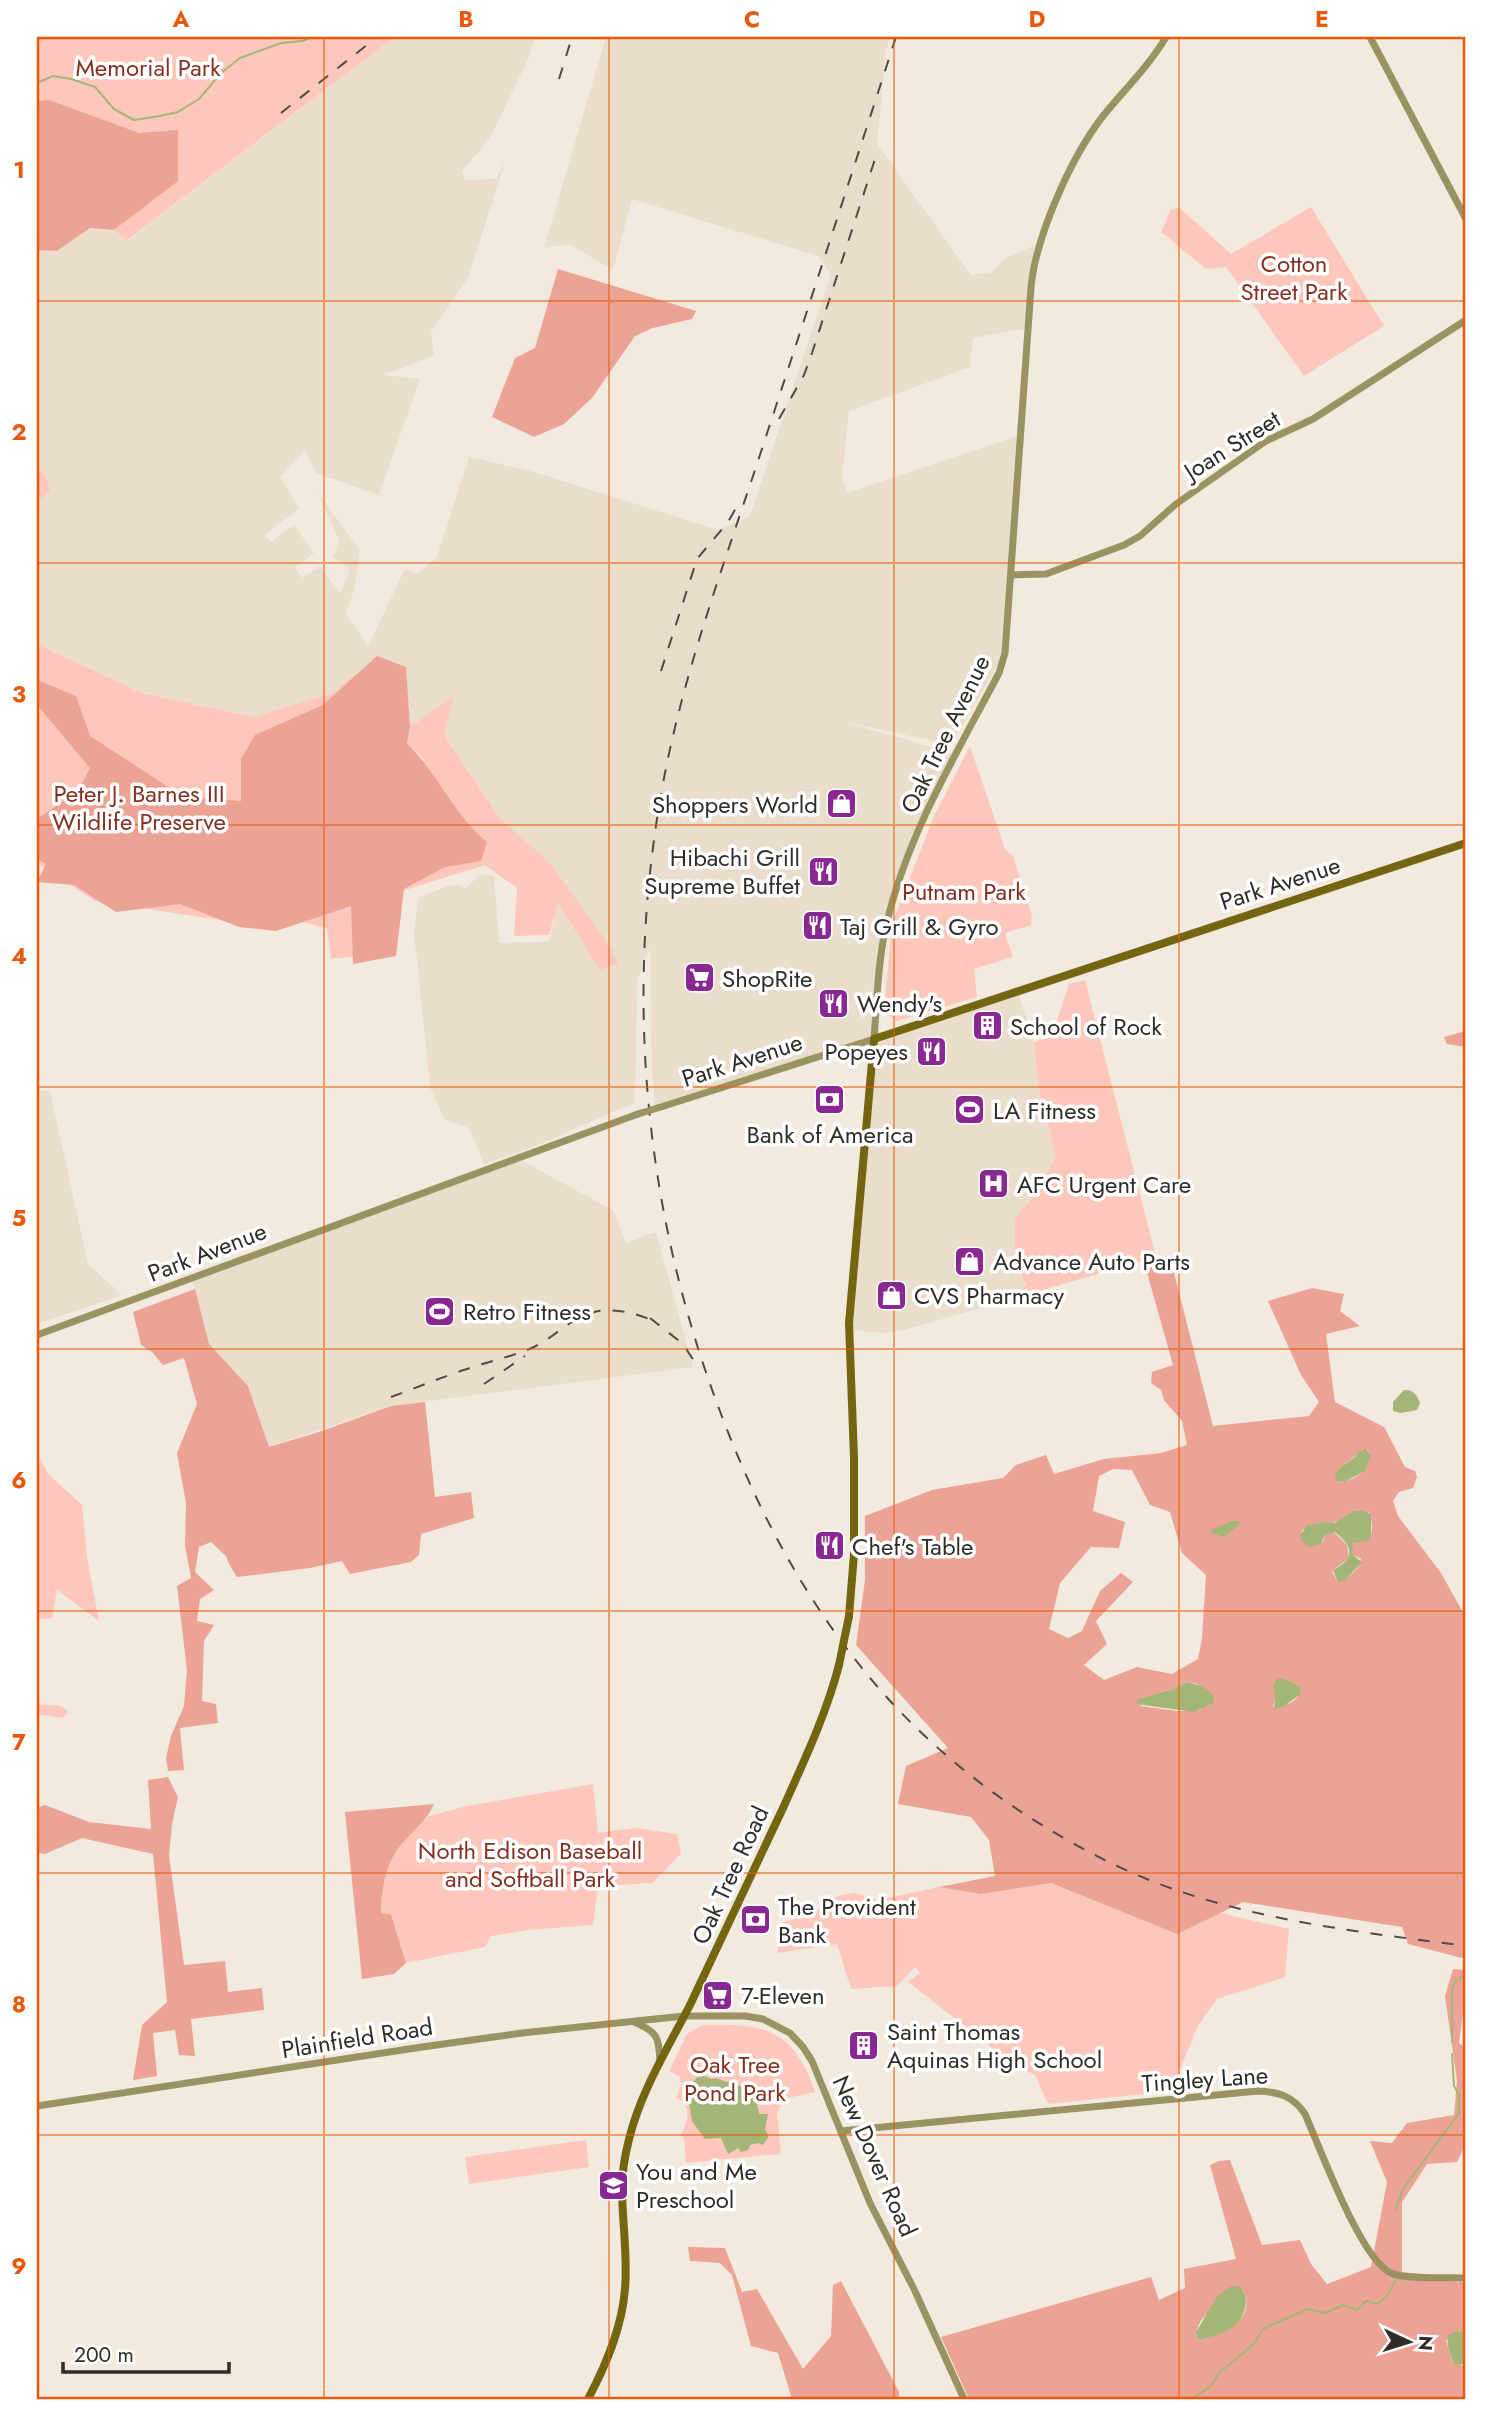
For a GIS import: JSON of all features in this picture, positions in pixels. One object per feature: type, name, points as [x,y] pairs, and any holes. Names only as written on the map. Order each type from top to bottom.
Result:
[{"type":"main road","name":"Park Avenue","points":[[874,1039],[1466,843]]},
{"type":"main road","name":"Oak Tree Avenue","points":[[849,1353],[874,1039]]},
{"type":"main road","name":"Oak Tree Road","points":[[589,2399],[608,2357],[623,2305],[625,2288],[622,2186],[627,2150],[637,2114],[731,1920],[823,1717],[839,1665],[849,1616],[854,1554],[854,1450],[849,1353]]},
{"type":"street","name":"Oak Tree Avenue","points":[[874,1039],[884,942],[890,913],[930,805],[1001,668],[1006,645],[1031,288],[1038,252],[1065,180],[1082,144],[1166,37]]},
{"type":"street","points":[[1370,37],[1466,219]]},
{"type":"street","name":"Joan Street","points":[[1011,575],[1046,574],[1124,545],[1140,536],[1176,504],[1266,441],[1313,419],[1466,320]]},
{"type":"street","name":"Park Avenue","points":[[37,1335],[638,1114],[874,1039]]},
{"type":"street","name":"Plainfield Road","points":[[37,2106],[422,2047],[684,2016]]},
{"type":"street","name":"New Dover Road","points":[[684,2016],[750,2016],[785,2030],[799,2042],[812,2061],[870,2203],[914,2289],[964,2399]]},
{"type":"street","points":[[633,2022],[653,2031],[658,2038],[660,2065]]},
{"type":"street","name":"Tingley Lane","points":[[841,2131],[1258,2091],[1279,2093],[1291,2098],[1305,2114],[1358,2234],[1378,2264],[1396,2275],[1466,2278]]},
{"type":"shaded area","points":[[395,37],[535,37],[529,57],[490,138],[462,171],[465,180],[496,179],[505,162],[468,278],[431,332],[434,356],[383,375],[420,379],[379,495],[316,473],[305,450],[280,477],[299,508],[265,535],[271,542],[294,525],[314,553],[294,568],[303,578],[320,566],[340,593],[350,570],[333,557],[339,540],[317,492],[360,550],[354,590],[346,614],[368,646],[405,569],[417,574],[437,557],[469,457],[531,471],[718,530],[750,516],[831,274],[818,256],[632,199],[613,270],[569,244],[544,248],[606,37],[890,37],[886,51],[877,144],[971,275],[993,272],[1005,258],[1038,244],[1028,328],[973,338],[970,367],[849,411],[842,476],[847,493],[1018,436],[1002,658],[951,745],[842,721],[956,754],[930,805],[890,913],[874,1038],[1018,992],[1034,1042],[1039,1089],[1056,1156],[1038,1191],[1015,1218],[1015,1261],[1026,1285],[1012,1299],[900,1331],[882,1333],[849,1330],[874,1039],[655,1109],[650,948],[637,980],[635,1103],[551,1140],[484,1164],[469,1128],[444,1119],[430,1087],[414,933],[418,898],[453,884],[466,888],[481,874],[494,876],[499,943],[549,942],[558,902],[550,863],[499,817],[444,735],[454,697],[410,727],[405,666],[319,699],[254,717],[142,693],[37,644],[37,502],[50,491],[48,480],[37,464],[37,397],[40,394],[37,391],[37,250],[57,251],[90,228],[114,230],[128,240]]},
{"type":"shaded area","points":[[37,1091],[50,1091],[88,1264],[122,1295],[37,1324]]},
{"type":"shaded area","points":[[517,1158],[614,1211],[626,1243],[656,1232],[693,1367],[391,1406],[269,1447],[248,1386],[209,1344],[192,1279]]},
{"type":"shaded area","points":[[1404,1390],[1410,1390],[1416,1395],[1420,1403],[1417,1410],[1401,1413],[1393,1411],[1393,1402]]},
{"type":"shaded area","points":[[1366,1449],[1371,1456],[1365,1471],[1344,1482],[1337,1481],[1336,1471],[1358,1452]]},
{"type":"shaded area","points":[[1353,1511],[1371,1514],[1371,1537],[1368,1541],[1352,1543],[1353,1555],[1362,1562],[1345,1580],[1338,1583],[1333,1570],[1345,1562],[1349,1553],[1349,1548],[1342,1538],[1335,1532],[1325,1535],[1321,1544],[1309,1547],[1300,1536],[1307,1525],[1335,1523]]},
{"type":"shaded area","points":[[1232,1521],[1239,1521],[1240,1524],[1224,1537],[1211,1533],[1212,1530]]},
{"type":"shaded area","points":[[1283,1678],[1300,1687],[1301,1694],[1284,1706],[1274,1709],[1274,1686],[1277,1679]]},
{"type":"shaded area","points":[[1188,1682],[1209,1691],[1214,1697],[1213,1703],[1194,1712],[1136,1704],[1138,1699]]},
{"type":"shaded area","points":[[701,2074],[750,2091],[757,2103],[759,2114],[768,2114],[765,2130],[769,2136],[763,2145],[750,2145],[748,2150],[741,2152],[738,2148],[728,2154],[721,2138],[705,2139],[692,2121],[686,2097],[686,2088]]},
{"type":"shaded area","points":[[1232,2286],[1240,2287],[1246,2300],[1239,2322],[1228,2330],[1200,2340],[1196,2332],[1218,2295]]},
{"type":"shaded area","points":[[1457,2331],[1466,2333],[1466,2364],[1455,2365],[1449,2350],[1448,2335]]},
{"type":"green space","name":"Memorial Park","points":[[37,37],[395,37],[127,240],[114,230],[136,213],[37,219]]},
{"type":"green space","points":[[49,100],[139,133],[178,130],[178,181],[114,230],[90,228],[57,251],[37,250],[37,101]]},
{"type":"green space","name":"Cotton Street Park","points":[[1311,207],[1384,326],[1304,376],[1226,267],[1206,269],[1161,232],[1171,209],[1180,208],[1231,254]]},
{"type":"green space","points":[[558,269],[696,311],[692,319],[653,328],[635,336],[592,398],[564,424],[534,437],[492,417],[515,358],[535,348]]},
{"type":"green space","points":[[37,464],[48,481],[50,491],[37,502]]},
{"type":"green space","name":"Peter J. Barnes III Wildlife Preserve","points":[[37,644],[142,693],[254,717],[333,693],[355,674],[385,693],[391,769],[425,760],[407,743],[410,727],[454,696],[444,735],[499,817],[550,863],[606,941],[618,963],[600,970],[558,903],[549,935],[514,936],[517,888],[485,865],[370,901],[370,955],[331,959],[327,928],[293,920],[246,924],[95,901],[37,863]]},
{"type":"green space","name":"Peter J. Barnes III Wildlife Preserve","points":[[377,656],[406,667],[410,727],[407,743],[428,767],[465,819],[487,842],[481,861],[445,867],[404,889],[396,956],[353,964],[351,906],[276,931],[239,927],[180,904],[116,912],[74,885],[37,882],[46,864],[37,859],[37,819],[78,791],[90,768],[37,705],[37,680],[76,696],[90,736],[182,796],[241,801],[241,759],[255,735],[323,705]]},
{"type":"green space","name":"Putnam Park","points":[[970,746],[1005,849],[1013,856],[1032,916],[1031,925],[1005,933],[1013,957],[974,969],[977,997],[897,1021],[884,1012],[892,924],[934,816]]},
{"type":"green space","points":[[1085,980],[1156,1257],[1012,1299],[1026,1285],[1015,1261],[1015,1218],[1038,1191],[1056,1156],[1039,1089],[1034,1042],[1059,1035],[1057,1020],[1069,984]]},
{"type":"green space","points":[[1466,1031],[1466,1047],[1447,1044],[1444,1037]]},
{"type":"green space","points":[[1171,1261],[1213,1426],[1309,1416],[1319,1402],[1301,1375],[1268,1301],[1312,1288],[1344,1294],[1340,1311],[1360,1326],[1326,1334],[1335,1402],[1384,1427],[1405,1467],[1415,1471],[1417,1477],[1413,1488],[1399,1492],[1393,1501],[1398,1516],[1441,1573],[1466,1618],[1466,1959],[1408,1944],[1402,1927],[1243,1902],[1177,1934],[1051,1883],[981,1894],[939,1887],[995,1876],[989,1840],[971,1817],[898,1804],[906,1766],[948,1748],[856,1645],[865,1580],[865,1516],[932,1490],[1003,1478],[1016,1465],[1046,1455],[1054,1474],[1104,1459],[1161,1453],[1187,1445],[1182,1421],[1164,1400],[1161,1390],[1151,1383],[1152,1372],[1173,1365],[1146,1269]],"holes":[[[1363,1450],[1368,1450],[1368,1463],[1358,1476],[1340,1482],[1336,1471]],[[1113,1469],[1132,1470],[1150,1505],[1170,1512],[1182,1553],[1206,1575],[1198,1659],[1172,1674],[1137,1667],[1104,1680],[1084,1665],[1107,1644],[1096,1621],[1133,1582],[1121,1573],[1100,1591],[1082,1631],[1068,1638],[1049,1629],[1060,1583],[1091,1547],[1119,1548],[1125,1522],[1093,1511],[1099,1476]],[[1353,1511],[1369,1512],[1372,1523],[1368,1540],[1351,1543],[1353,1555],[1361,1559],[1360,1563],[1338,1583],[1332,1571],[1349,1558],[1347,1545],[1334,1532],[1325,1535],[1323,1542],[1316,1545],[1301,1532],[1312,1525],[1340,1520]],[[1188,1682],[1198,1684],[1201,1710],[1177,1711],[1141,1706],[1138,1699]],[[1301,1691],[1293,1701],[1273,1707],[1276,1698]]]},
{"type":"green space","points":[[195,1289],[209,1344],[248,1386],[269,1447],[391,1406],[425,1402],[435,1497],[471,1492],[474,1518],[421,1534],[419,1555],[411,1562],[350,1574],[342,1561],[237,1577],[226,1556],[211,1542],[199,1547],[195,1572],[214,1590],[200,1599],[197,1621],[214,1625],[204,1641],[202,1701],[216,1704],[218,1723],[180,1728],[184,1770],[168,1771],[166,1758],[171,1736],[184,1706],[187,1670],[177,1586],[191,1578],[185,1545],[186,1503],[177,1453],[197,1404],[184,1358],[163,1365],[152,1352],[141,1345],[133,1312]]},
{"type":"green space","points":[[37,1453],[49,1475],[82,1505],[87,1557],[99,1621],[57,1590],[52,1618],[37,1619]]},
{"type":"green space","points":[[37,1704],[62,1706],[68,1712],[63,1718],[37,1714]]},
{"type":"green space","points":[[168,1777],[178,1797],[169,1855],[184,1965],[225,1961],[228,1992],[262,1988],[264,2010],[191,2019],[195,2056],[179,2055],[175,2030],[153,2033],[157,2076],[133,2080],[142,2025],[167,2002],[153,1854],[82,1838],[45,1854],[37,1853],[37,1808],[45,1805],[89,1822],[151,1829],[148,1780]]},
{"type":"green space","name":"North Edison Baseball and Softball Park","points":[[593,1784],[598,1833],[636,1828],[677,1834],[681,1854],[652,1883],[598,1886],[593,1925],[491,1936],[485,1947],[406,1963],[391,1914],[381,1913],[382,1886],[389,1862],[405,1840],[429,1816],[467,1806]]},
{"type":"green space","points":[[434,1804],[426,1818],[394,1855],[384,1882],[381,1913],[391,1914],[406,1963],[394,1974],[362,1979],[345,1812]]},
{"type":"green space","points":[[1051,1883],[1177,1934],[1217,1912],[1289,1929],[1285,1977],[1217,1999],[1198,2026],[1179,2071],[1176,2091],[1048,2104],[1035,2075],[1013,2064],[908,1982],[920,1973],[915,1967],[897,1986],[851,1989],[837,1944],[777,1953],[783,1922],[815,1915],[826,1901],[841,1895],[856,1893],[878,1900],[939,1887],[981,1894]]},
{"type":"green space","points":[[1453,1969],[1466,1970],[1466,2012],[1463,2012],[1459,2043],[1466,2048],[1466,2143],[1457,2162],[1427,2164],[1402,2202],[1402,2279],[1466,2282],[1466,2333],[1457,2331],[1446,2340],[1452,2361],[1463,2366],[1466,2364],[1466,2399],[969,2399],[941,2337],[1151,2277],[1159,2300],[1185,2288],[1184,2269],[1236,2259],[1210,2165],[1219,2161],[1230,2160],[1262,2245],[1300,2240],[1311,2264],[1327,2284],[1371,2267],[1387,2182],[1370,2141],[1392,2143],[1407,2123],[1454,2115],[1457,2081],[1445,1996]],"holes":[[[1243,2290],[1246,2310],[1236,2324],[1209,2337],[1200,2340],[1197,2338],[1200,2322],[1212,2309]]]},
{"type":"green space","name":"Oak Tree Pond Park","points":[[702,2025],[759,2029],[774,2034],[797,2054],[815,2092],[783,2099],[777,2113],[781,2154],[686,2163],[684,2138],[680,2135],[687,2122],[687,2113],[685,2105],[676,2098],[682,2083],[680,2077],[669,2071],[687,2034]]},
{"type":"green space","points":[[586,2140],[589,2167],[469,2184],[465,2157]]},
{"type":"green space","points":[[688,2247],[725,2248],[742,2292],[757,2289],[803,2369],[831,2336],[833,2285],[841,2281],[899,2392],[899,2399],[792,2399],[778,2353],[751,2346],[732,2275],[720,2263],[690,2261]]},
{"type":"waterway","points":[[37,83],[53,76],[71,79],[95,87],[114,109],[134,120],[160,116],[178,112],[199,99],[221,73],[240,58],[281,43],[313,37]]},
{"type":"waterway","points":[[1452,2042],[1452,1990],[1455,1982],[1466,1973]]},
{"type":"waterway","points":[[1396,2209],[1403,2189],[1459,2113],[1459,2095],[1454,2086],[1452,2054]]},
{"type":"waterway","points":[[1191,2399],[1210,2387],[1219,2373],[1254,2344],[1263,2329],[1307,2309],[1325,2313],[1343,2305],[1357,2310],[1366,2301],[1377,2304],[1387,2296],[1396,2280]]},
{"type":"railway","points":[[281,113],[377,37]]},
{"type":"railway","points":[[559,79],[572,37]]},
{"type":"railway","points":[[896,37],[693,659],[665,773],[652,854],[645,935],[644,1017],[648,1098],[658,1178],[673,1258],[694,1337],[721,1414],[754,1492],[772,1530],[815,1603],[864,1671],[892,1703],[968,1774],[1025,1814],[1084,1849],[1157,1883],[1200,1898],[1243,1910],[1331,1927],[1466,1946]]},
{"type":"railway","points":[[779,419],[804,375],[876,156]]},
{"type":"railway","points":[[661,671],[697,559],[728,522],[736,508]]},
{"type":"railway","points":[[391,1397],[526,1350],[542,1343],[577,1319],[594,1312],[618,1311],[657,1322]]},
{"type":"railway","points":[[650,1318],[683,1344],[696,1364]]},
{"type":"railway","points":[[484,1384],[525,1356]]},
{"type":"place","name":"Shoppers World","points":[[841,804]]},
{"type":"place","name":"Hibachi Grill Supreme Buffet","points":[[823,871]]},
{"type":"place","name":"Taj Grill & Gyro","points":[[817,926]]},
{"type":"place","name":"ShopRite","points":[[699,978]]},
{"type":"place","name":"Wendy's","points":[[834,1003]]},
{"type":"place","name":"School of Rock","points":[[987,1026]]},
{"type":"place","name":"Popeyes","points":[[931,1051]]},
{"type":"place","name":"Bank of America","points":[[830,1100]]},
{"type":"place","name":"LA Fitness","points":[[970,1110]]},
{"type":"place","name":"AFC Urgent Care","points":[[994,1184]]},
{"type":"place","name":"Advance Auto Parts","points":[[970,1261]]},
{"type":"place","name":"CVS Pharmacy","points":[[891,1295]]},
{"type":"place","name":"Retro Fitness","points":[[440,1311]]},
{"type":"place","name":"Chef's Table","points":[[829,1546]]},
{"type":"place","name":"The Provident Bank","points":[[755,1920]]},
{"type":"place","name":"7-Eleven","points":[[718,1995]]},
{"type":"place","name":"Saint Thomas Aquinas High School","points":[[864,2045]]},
{"type":"place","name":"You and Me Preschool","points":[[613,2185]]}]
